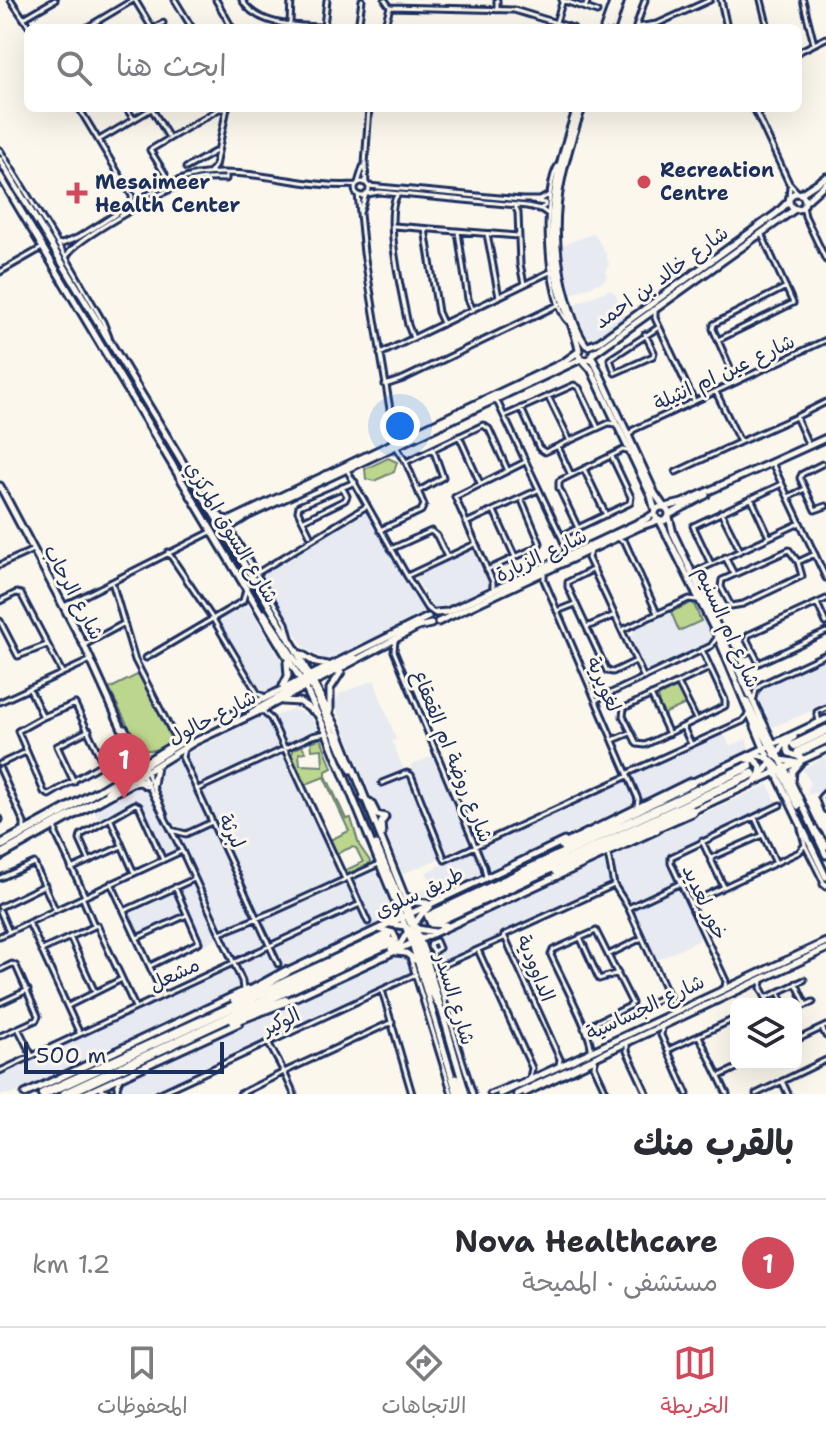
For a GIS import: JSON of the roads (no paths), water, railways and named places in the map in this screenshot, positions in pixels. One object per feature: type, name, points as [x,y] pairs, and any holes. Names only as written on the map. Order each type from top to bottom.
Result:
[{"type":"highway","name":"طريق سلوى","points":[[797,749],[826,730]]},
{"type":"highway","name":"طريق سلوى","points":[[797,749],[826,739]]},
{"type":"highway","name":"طريق سلوى","points":[[433,916],[751,772]]},
{"type":"highway","points":[[509,882],[529,864],[691,783]]},
{"type":"highway","points":[[509,882],[587,859],[692,811]]},
{"type":"highway","name":"طريق سلوى","points":[[67,1094],[81,1091],[199,1032],[389,945]]},
{"type":"highway","name":"طريق سلوى","points":[[40,1094],[171,1035],[389,945]]},
{"type":"highway","points":[[171,1035],[286,972]]},
{"type":"highway","points":[[199,1032],[285,1001]]},
{"type":"main road","points":[[610,24],[619,1]]},
{"type":"main road","points":[[578,112],[559,164],[552,209],[557,284],[581,355],[621,426]]},
{"type":"main road","points":[[578,112],[561,174],[555,229],[562,284],[577,331],[593,355],[626,444],[664,507],[682,503],[826,438]]},
{"type":"main road","name":"شارع السوق المركزي","points":[[0,160],[296,650],[318,715],[396,902],[406,915]]},
{"type":"main road","name":"شارع السوق المركزي","points":[[1,178],[285,653],[331,715],[404,895],[406,915]]},
{"type":"main road","points":[[826,180],[804,204],[800,194],[826,180]]},
{"type":"main road","name":"شارع خالد بن احمد","points":[[581,355],[587,346],[599,342],[780,211],[794,194],[800,194]]},
{"type":"main road","points":[[789,200],[795,209]]},
{"type":"main road","name":"شارع خالد بن احمد","points":[[581,355],[593,355],[764,229],[804,204]]},
{"type":"main road","points":[[203,498],[224,520],[231,520],[496,399],[581,355]]},
{"type":"main road","points":[[402,440],[581,355]]},
{"type":"main road","points":[[233,547],[230,528],[247,516],[356,465],[392,444]]},
{"type":"main road","points":[[626,444],[651,496],[655,512]]},
{"type":"main road","points":[[669,516],[760,468]]},
{"type":"main road","name":"شارع الرحاب","points":[[0,486],[84,645],[142,768]]},
{"type":"main road","name":"شارع الزبارة","points":[[308,681],[333,665],[432,618],[535,576],[664,507]]},
{"type":"main road","name":"شارع ام السنيم","points":[[664,507],[673,533],[764,724],[768,746]]},
{"type":"main road","name":"شارع ام السنيم","points":[[655,512],[717,635],[758,733],[768,746]]},
{"type":"main road","name":"شارع الزبارة","points":[[308,681],[351,664],[432,618],[565,557],[590,550],[669,516]]},
{"type":"main road","points":[[258,605],[275,626],[308,681],[359,786]]},
{"type":"main road","points":[[241,719],[371,647]]},
{"type":"main road","points":[[296,650],[316,663],[333,665]]},
{"type":"main road","points":[[279,690],[288,676],[285,653]]},
{"type":"main road","points":[[331,715],[331,684],[351,664]]},
{"type":"main road","name":"شارع حالول","points":[[0,856],[120,790],[155,755],[172,745],[279,690],[308,681]]},
{"type":"main road","name":"شارع حالول","points":[[0,844],[9,843],[127,773],[157,764],[260,711],[308,681]]},
{"type":"main road","points":[[743,698],[806,816]]},
{"type":"main road","points":[[277,702],[300,702],[318,715]]},
{"type":"main road","points":[[751,772],[760,755],[790,762],[797,749],[824,721]]},
{"type":"main road","name":"طريق سلوى","points":[[25,1094],[406,915],[433,916],[452,924],[606,857],[692,811],[751,772],[768,746],[824,721]]},
{"type":"main road","points":[[764,724],[772,734],[779,736],[808,727]]},
{"type":"main road","points":[[725,766],[755,749],[758,733]]},
{"type":"main road","points":[[94,802],[191,735]]},
{"type":"main road","points":[[751,772],[774,759],[783,745],[797,749]]},
{"type":"main road","points":[[797,749],[787,747],[790,755],[810,757]]},
{"type":"main road","points":[[792,787],[797,749]]},
{"type":"main road","name":"طريق سلوى","points":[[81,1091],[123,1076],[336,977],[389,945],[416,941],[433,916],[484,877],[492,876],[640,803],[734,762],[751,772],[780,771],[797,749],[810,757],[826,749]]},
{"type":"main road","points":[[127,773],[134,751],[155,755]]},
{"type":"main road","points":[[734,762],[750,759],[758,762],[761,772],[751,772]]},
{"type":"main road","points":[[129,781],[137,779],[150,786],[157,764]]},
{"type":"main road","points":[[780,771],[782,787],[826,883]]},
{"type":"main road","points":[[780,771],[792,787],[826,855]]},
{"type":"main road","points":[[751,772],[782,787]]},
{"type":"main road","points":[[363,798],[371,803],[377,815],[385,817],[380,826],[387,850]]},
{"type":"main road","points":[[58,826],[66,818]]},
{"type":"main road","points":[[810,823],[826,846]]},
{"type":"main road","points":[[370,835],[383,855],[406,915]]},
{"type":"main road","points":[[812,853],[826,869]]},
{"type":"main road","points":[[404,895],[433,916]]},
{"type":"main road","points":[[366,934],[392,918],[396,902]]},
{"type":"main road","points":[[389,945],[402,941],[423,912],[433,916]]},
{"type":"main road","name":"شارع السدر","points":[[406,915],[416,941],[418,964],[439,1035],[462,1094]]},
{"type":"main road","points":[[433,916],[427,915],[430,923],[437,926],[452,924]]},
{"type":"main road","points":[[386,925],[411,927],[433,916]]},
{"type":"main road","points":[[425,954],[433,916]]},
{"type":"main road","points":[[374,930],[392,932],[395,941],[389,945]]},
{"type":"main road","points":[[416,941],[432,993],[445,1011]]},
{"type":"main road","name":"شارع السدر","points":[[416,941],[425,954],[445,1011],[462,1094]]},
{"type":"main road","name":"شارع الجساسية","points":[[502,1094],[523,1088],[812,952],[826,942]]},
{"type":"main road","points":[[389,945],[408,954],[418,964]]},
{"type":"main road","name":"شارع الجساسية","points":[[812,952],[826,949]]},
{"type":"main road","name":"شارع الجساسية","points":[[523,1088],[583,1055],[650,1033],[667,1020],[717,993],[743,984]]},
{"type":"main road","points":[[429,998],[429,1016]]},
{"type":"main road","points":[[432,1024],[439,1035]]},
{"type":"main road","points":[[459,1068],[461,1058]]},
{"type":"street","points":[[11,0],[28,24]]},
{"type":"street","points":[[24,18],[55,0]]},
{"type":"street","points":[[93,24],[134,0],[150,24]]},
{"type":"street","points":[[175,0],[190,24]]},
{"type":"street","points":[[216,0],[230,24]]},
{"type":"street","points":[[242,0],[246,8],[261,19],[301,24]]},
{"type":"street","points":[[290,23],[291,0]]},
{"type":"street","points":[[324,24],[327,0]]},
{"type":"street","points":[[359,24],[362,0]]},
{"type":"street","points":[[385,0],[390,7]]},
{"type":"street","points":[[497,0],[497,10]]},
{"type":"street","points":[[556,22],[562,0],[597,12]]},
{"type":"street","points":[[585,8],[588,0]]},
{"type":"street","points":[[637,24],[645,0]]},
{"type":"street","points":[[657,24],[710,0]]},
{"type":"street","points":[[721,0],[726,24]]},
{"type":"street","points":[[761,0],[767,24]]},
{"type":"street","points":[[803,0],[814,44]]},
{"type":"street","points":[[390,7],[522,11],[562,24]]},
{"type":"street","points":[[385,24],[390,7]]},
{"type":"street","points":[[802,50],[826,38]]},
{"type":"street","points":[[82,112],[132,196],[141,200]]},
{"type":"street","points":[[129,112],[134,119]]},
{"type":"street","points":[[99,140],[146,112]]},
{"type":"street","points":[[155,112],[169,138]]},
{"type":"street","points":[[165,174],[150,150],[214,112]]},
{"type":"street","points":[[209,174],[215,166],[226,112]]},
{"type":"street","points":[[360,213],[367,185],[365,164],[369,112]]},
{"type":"street","points":[[756,112],[789,183],[800,194]]},
{"type":"street","name":"شارع السوق المركزي","points":[[0,150],[105,326],[111,346]]},
{"type":"street","points":[[186,168],[218,150]]},
{"type":"street","points":[[365,164],[357,185],[364,253],[394,433],[392,444],[406,462],[423,509],[380,530]]},
{"type":"street","points":[[559,164],[552,176],[549,195],[551,274],[564,318],[570,322]]},
{"type":"street","points":[[215,166],[219,174]]},
{"type":"street","points":[[57,243],[64,243],[180,180],[209,174],[367,185],[545,203],[539,209]]},
{"type":"street","points":[[67,259],[69,250],[82,241],[168,190],[202,179],[226,179],[226,174]]},
{"type":"street","points":[[789,183],[789,200]]},
{"type":"street","points":[[358,194],[390,193],[524,205],[548,214]]},
{"type":"street","points":[[390,193],[407,321],[413,338]]},
{"type":"street","points":[[393,201],[398,194]]},
{"type":"street","points":[[529,200],[549,195]]},
{"type":"street","points":[[131,206],[132,196]]},
{"type":"street","points":[[804,204],[805,216],[826,260]]},
{"type":"street","points":[[514,205],[518,213],[524,284]]},
{"type":"street","points":[[518,213],[524,205]]},
{"type":"street","points":[[795,209],[805,216]]},
{"type":"street","points":[[392,226],[518,236]]},
{"type":"street","points":[[425,229],[443,324]]},
{"type":"street","points":[[718,340],[791,305],[793,300],[762,239],[764,229]]},
{"type":"street","points":[[458,231],[468,299],[473,310]]},
{"type":"street","points":[[487,234],[499,297]]},
{"type":"street","points":[[753,237],[762,239]]},
{"type":"street","points":[[64,243],[64,247],[68,248],[82,241]]},
{"type":"street","points":[[0,272],[43,247]]},
{"type":"street","points":[[380,354],[551,274]]},
{"type":"street","points":[[736,381],[713,329],[716,322],[786,287]]},
{"type":"street","points":[[385,385],[560,304]]},
{"type":"street","points":[[656,308],[655,318],[694,401]]},
{"type":"street","points":[[646,316],[655,318]]},
{"type":"street","points":[[645,334],[653,356],[615,373],[610,359],[645,334],[659,327]]},
{"type":"street","name":"شارع عين ام انثيلة","points":[[633,430],[826,340]]},
{"type":"street","points":[[504,416],[576,385],[598,428]]},
{"type":"street","points":[[715,391],[740,442]]},
{"type":"street","points":[[548,396],[570,441]]},
{"type":"street","points":[[496,399],[561,536],[566,548],[565,557]]},
{"type":"street","points":[[676,472],[826,402]]},
{"type":"street","points":[[521,408],[541,450],[548,451],[609,423],[633,430],[626,444],[611,456],[561,480],[558,486],[578,528]]},
{"type":"street","points":[[609,423],[613,415]]},
{"type":"street","points":[[796,417],[809,446]]},
{"type":"street","points":[[406,462],[487,426],[508,471]]},
{"type":"street","points":[[394,433],[402,440],[401,452]]},
{"type":"street","points":[[459,436],[480,484]]},
{"type":"street","points":[[558,447],[571,475]]},
{"type":"street","points":[[419,491],[443,477],[433,449]]},
{"type":"street","points":[[561,536],[628,505],[631,499],[611,456]]},
{"type":"street","points":[[493,590],[493,582],[455,497],[525,462]]},
{"type":"street","points":[[772,463],[826,578]]},
{"type":"street","points":[[822,464],[800,478],[815,510],[826,506]]},
{"type":"street","points":[[355,482],[353,470],[356,465]]},
{"type":"street","points":[[347,469],[432,618]]},
{"type":"street","points":[[584,469],[606,515]]},
{"type":"street","points":[[310,535],[298,511],[299,506],[355,482]]},
{"type":"street","points":[[711,564],[693,527],[782,484]]},
{"type":"street","points":[[303,520],[345,500],[343,488]]},
{"type":"street","points":[[788,497],[805,489]]},
{"type":"street","points":[[466,523],[538,490]]},
{"type":"street","points":[[487,570],[540,543],[521,498]]},
{"type":"street","points":[[751,498],[769,537]]},
{"type":"street","points":[[256,572],[367,506]]},
{"type":"street","points":[[494,511],[515,557]]},
{"type":"street","points":[[721,512],[740,550]]},
{"type":"street","name":"شارع السوق المركزي","points":[[224,520],[286,623],[291,641]]},
{"type":"street","points":[[690,568],[699,570],[800,523]]},
{"type":"street","points":[[64,606],[213,531]]},
{"type":"street","points":[[391,549],[431,531],[436,533],[447,557]]},
{"type":"street","points":[[627,533],[625,542],[657,613]]},
{"type":"street","points":[[617,538],[625,542]]},
{"type":"street","points":[[407,576],[475,544]]},
{"type":"street","points":[[566,548],[588,558],[644,678]]},
{"type":"street","points":[[0,556],[2,564],[33,550]]},
{"type":"street","points":[[588,558],[590,550]]},
{"type":"street","points":[[785,551],[791,552],[798,562],[803,573],[800,577],[735,607],[730,604],[721,585],[722,580],[785,551]]},
{"type":"street","points":[[168,552],[258,694],[265,697]]},
{"type":"street","points":[[798,562],[815,554]]},
{"type":"street","points":[[725,557],[734,574]]},
{"type":"street","points":[[594,569],[568,582],[575,604],[607,671],[613,672],[636,661]]},
{"type":"street","points":[[535,576],[544,580],[546,570]]},
{"type":"street","points":[[695,579],[699,570]]},
{"type":"street","name":"لغويرية","points":[[544,580],[640,803]]},
{"type":"street","points":[[112,582],[139,670],[174,736],[181,740]]},
{"type":"street","points":[[493,582],[502,586]]},
{"type":"street","points":[[146,658],[243,601],[246,586]]},
{"type":"street","points":[[689,599],[693,586]]},
{"type":"street","points":[[0,601],[16,593],[21,594],[62,672]]},
{"type":"street","points":[[622,630],[689,599],[700,602]]},
{"type":"street","points":[[826,599],[748,635],[751,651],[757,662],[761,663],[826,632]]},
{"type":"street","points":[[243,601],[258,605]]},
{"type":"street","points":[[817,603],[826,623]]},
{"type":"street","points":[[557,611],[575,604]]},
{"type":"street","points":[[587,627],[615,615]]},
{"type":"street","points":[[0,621],[18,656],[48,645]]},
{"type":"street","points":[[84,645],[123,624]]},
{"type":"street","points":[[596,700],[711,646],[717,635]]},
{"type":"street","points":[[0,640],[7,637]]},
{"type":"street","name":"شارع روضة ام القعقاع","points":[[395,640],[394,651],[475,846],[484,877]]},
{"type":"street","name":"شارع روضة ام القعقاع","points":[[385,646],[394,651]]},
{"type":"street","points":[[711,646],[722,649]]},
{"type":"street","points":[[702,650],[725,700],[725,706],[642,746],[635,742],[623,716],[624,708],[710,668]]},
{"type":"street","points":[[730,651],[742,654],[751,651]]},
{"type":"street","points":[[738,667],[742,654]]},
{"type":"street","points":[[744,681],[753,685],[762,684],[826,654]]},
{"type":"street","points":[[0,694],[2,701],[91,660]]},
{"type":"street","points":[[678,683],[697,721]]},
{"type":"street","points":[[754,702],[756,690],[762,684]]},
{"type":"street","points":[[29,688],[43,717]]},
{"type":"street","points":[[257,701],[258,694]]},
{"type":"street","points":[[651,695],[669,734]]},
{"type":"street","points":[[75,704],[89,730],[103,763],[49,795],[18,731],[75,704]]},
{"type":"street","points":[[824,721],[817,712],[826,708]]},
{"type":"street","points":[[260,711],[273,722],[368,922]]},
{"type":"street","points":[[382,783],[407,773],[412,776],[445,860],[743,721],[749,713]]},
{"type":"street","points":[[683,727],[691,744]]},
{"type":"street","points":[[74,782],[57,746],[89,730]]},
{"type":"street","points":[[613,740],[630,733]]},
{"type":"street","points":[[198,789],[318,734],[327,734]]},
{"type":"street","points":[[172,745],[174,736]]},
{"type":"street","points":[[174,754],[182,757],[184,748]]},
{"type":"street","points":[[24,830],[24,823],[0,766],[26,752]]},
{"type":"street","name":"لبرثة","points":[[182,757],[278,964]]},
{"type":"street","name":"شارع الرحاب","points":[[142,768],[245,988]]},
{"type":"street","points":[[0,856],[135,783],[150,786]]},
{"type":"street","points":[[0,844],[98,791]]},
{"type":"street","points":[[826,792],[821,797],[826,810]]},
{"type":"street","points":[[89,860],[80,836],[132,804],[138,805],[163,860]]},
{"type":"street","name":"خور لعديد","points":[[726,981],[671,857],[780,805]]},
{"type":"street","points":[[110,818],[134,873]]},
{"type":"street","points":[[755,818],[776,863]]},
{"type":"street","points":[[799,821],[805,845],[812,853]]},
{"type":"street","points":[[171,829],[189,833],[212,822]]},
{"type":"street","points":[[24,823],[31,827]]},
{"type":"street","points":[[58,826],[56,834],[94,925],[98,927],[135,1007]]},
{"type":"street","points":[[50,831],[56,834]]},
{"type":"street","points":[[176,840],[181,832]]},
{"type":"street","points":[[711,858],[763,835]]},
{"type":"street","points":[[702,841],[724,887]]},
{"type":"street","points":[[690,903],[799,852],[805,845]]},
{"type":"street","points":[[71,869],[122,846]]},
{"type":"street","points":[[0,936],[182,851]]},
{"type":"street","points":[[799,852],[812,853]]},
{"type":"street","points":[[606,857],[615,878],[614,885],[628,907],[673,1005],[679,1009]]},
{"type":"street","points":[[0,878],[33,862],[55,909]]},
{"type":"street","points":[[220,933],[381,863]]},
{"type":"street","points":[[124,911],[194,879]]},
{"type":"street","points":[[111,883],[163,995]]},
{"type":"street","points":[[628,907],[681,883]]},
{"type":"street","points":[[9,932],[0,909],[45,885]]},
{"type":"street","name":"الداوودية","points":[[560,1059],[504,938],[505,933],[614,885]]},
{"type":"street","points":[[150,966],[197,944],[199,939],[175,887]]},
{"type":"street","name":"مشعل","points":[[0,1071],[360,904]]},
{"type":"street","points":[[137,938],[187,915]]},
{"type":"street","points":[[29,923],[80,1033]]},
{"type":"street","points":[[42,950],[94,925]]},
{"type":"street","points":[[584,1028],[632,1005],[599,932],[594,931],[553,950],[551,955],[584,1028],[592,1044],[591,1050]]},
{"type":"street","points":[[70,937],[95,992]]},
{"type":"street","points":[[580,937],[599,979],[618,973]]},
{"type":"street","points":[[436,972],[441,966],[504,938]]},
{"type":"street","points":[[610,954],[642,938]]},
{"type":"street","points":[[478,950],[532,1068],[523,1088]]},
{"type":"street","points":[[434,951],[434,965],[445,1011],[461,1058],[462,1094]]},
{"type":"street","name":"شارع الجساسية","points":[[667,1020],[679,1009],[725,987],[762,981],[806,961],[812,952]]},
{"type":"street","name":"شارع السدر","points":[[408,954],[432,1024],[462,1094]]},
{"type":"street","points":[[0,970],[12,964],[16,966],[38,1016],[0,1036]]},
{"type":"street","points":[[434,965],[441,966]]},
{"type":"street","name":"الوكير","points":[[158,1094],[416,974]]},
{"type":"street","points":[[68,1006],[122,979]]},
{"type":"street","points":[[762,981],[761,988],[766,998],[804,980]]},
{"type":"street","points":[[725,987],[726,981],[761,988]]},
{"type":"street","points":[[796,983],[806,1005]]},
{"type":"street","points":[[0,1003],[28,990]]},
{"type":"street","points":[[382,990],[412,1094]]},
{"type":"street","points":[[778,992],[781,998]]},
{"type":"street","points":[[651,1003],[668,994]]},
{"type":"street","points":[[802,1007],[813,1002]]},
{"type":"street","points":[[673,1005],[661,1035],[687,1094]]},
{"type":"street","points":[[240,1094],[392,1022]]},
{"type":"street","points":[[668,1050],[730,1023]]},
{"type":"street","points":[[802,1037],[824,1027],[826,1036]]},
{"type":"street","points":[[18,1028],[32,1056]]},
{"type":"street","points":[[650,1033],[661,1035]]},
{"type":"street","name":"شارع الجساسية","points":[[490,1094],[523,1088],[558,1065],[591,1050],[621,1048],[650,1033]]},
{"type":"street","points":[[699,1036],[727,1094]]},
{"type":"street","points":[[269,1043],[294,1094]]},
{"type":"street","points":[[592,1044],[603,1049]]},
{"type":"street","points":[[627,1044],[627,1051],[647,1094]]},
{"type":"street","points":[[621,1048],[627,1051]]},
{"type":"street","name":"شارع الجساسية","points":[[523,1088],[532,1091],[588,1064],[603,1049]]},
{"type":"street","points":[[558,1065],[560,1059],[566,1062]]},
{"type":"street","points":[[595,1060],[594,1066],[607,1094]]},
{"type":"street","points":[[756,1094],[826,1060]]},
{"type":"street","points":[[588,1064],[594,1066]]},
{"type":"street","points":[[719,1076],[732,1070]]},
{"type":"street","points":[[118,1094],[117,1084],[123,1076]]},
{"type":"street","points":[[782,1081],[788,1094]]},
{"type":"street","points":[[532,1091],[538,1094],[539,1087]]},
{"type":"street","points":[[96,1088],[112,1094]]},
{"type":"tunnel","points":[[752,774],[799,752]]},
{"type":"tunnel","points":[[387,935],[430,916]]},
{"type":"tunnel","points":[[391,941],[435,922]]},
{"type":"place","name":"Recreation Centre","points":[[644,182]]},
{"type":"place","name":"Mesaimeer Health Center","points":[[77,193]]},
{"type":"place","name":"Nova Healthcare","points":[[124,799]]}]
